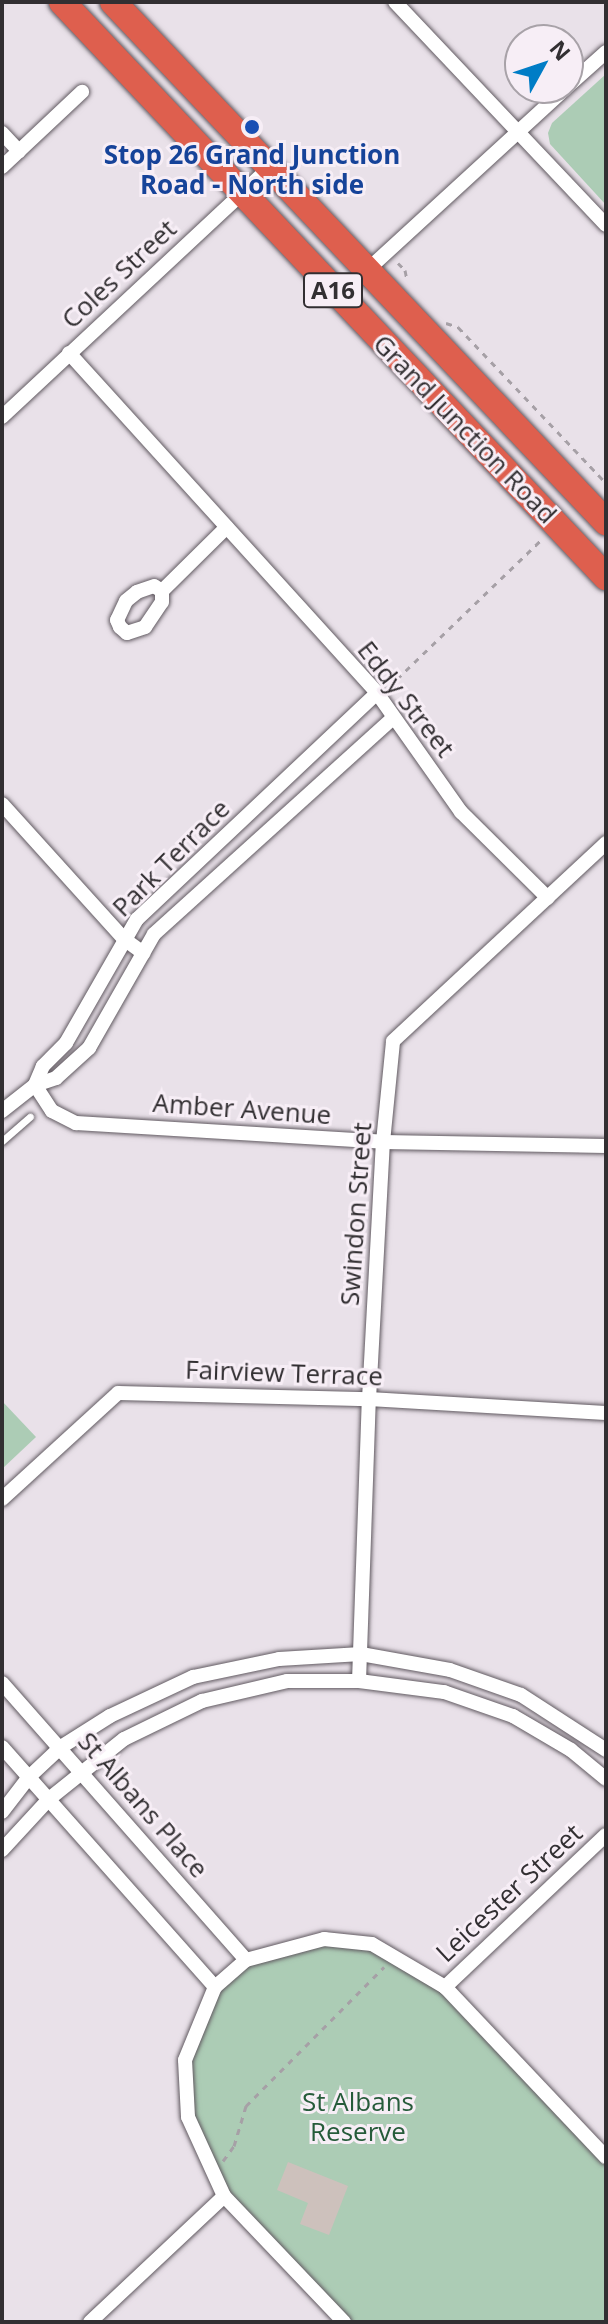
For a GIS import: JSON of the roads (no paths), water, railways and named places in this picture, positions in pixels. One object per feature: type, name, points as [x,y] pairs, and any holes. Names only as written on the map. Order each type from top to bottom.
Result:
[{"type":"highway","name":"Grand Junction Road","points":[[62,2],[606,577]]},
{"type":"highway","name":"Grand Junction Road","points":[[113,2],[606,522]]},
{"type":"street","points":[[395,2],[606,225]]},
{"type":"street","points":[[584,72],[606,52]]},
{"type":"street","points":[[2,167],[82,92]]},
{"type":"street","points":[[339,296],[548,104]]},
{"type":"street","points":[[2,133],[19,151]]},
{"type":"street","name":"Coles Street","points":[[4,412],[270,167]]},
{"type":"street","name":"Eddy Street","points":[[69,353],[377,693],[461,812],[548,898]]},
{"type":"street","points":[[162,591],[227,527]]},
{"type":"street","name":"Park Terrace","points":[[35,1085],[43,1066],[66,1043],[137,919],[377,693]]},
{"type":"street","name":"Park Terrace","points":[[2,1111],[35,1085],[56,1078],[89,1048],[154,934],[393,718]]},
{"type":"street","points":[[2,804],[124,939],[143,953]]},
{"type":"street","name":"Swindon Street","points":[[359,1681],[369,1399],[383,1142],[393,1041],[606,843]]},
{"type":"street","name":"Amber Avenue","points":[[35,1085],[52,1111],[76,1123],[383,1142],[606,1146]]},
{"type":"street","name":"Fairview Terrace","points":[[2,1499],[118,1393],[369,1399],[606,1413]]},
{"type":"street","points":[[2,1812],[29,1777],[61,1747],[110,1716],[193,1677],[279,1659],[361,1654],[450,1670],[521,1695],[606,1750]]},
{"type":"street","points":[[2,1850],[49,1799],[124,1739],[202,1701],[287,1681],[359,1681],[444,1692],[513,1716],[571,1750],[606,1779]]},
{"type":"street","name":"St Albans Place","points":[[2,1683],[246,1960]]},
{"type":"street","points":[[2,1747],[215,1987]]},
{"type":"street","name":"Leicester Street","points":[[445,1987],[606,1835]]},
{"type":"street","points":[[344,2322],[224,2196],[188,2117],[185,2060],[215,1987],[246,1960],[324,1939],[372,1944],[445,1987],[606,2157]]},
{"type":"street","points":[[90,2322],[224,2196]]},
{"type":"lane","points":[[2,1141],[30,1117]]},
{"type":"place","name":"Stop 26 Grand Junction Road - North side","points":[[252,127]]},
{"type":"park label","name":"St Albans Reserve","points":[[358,2117]]}]
